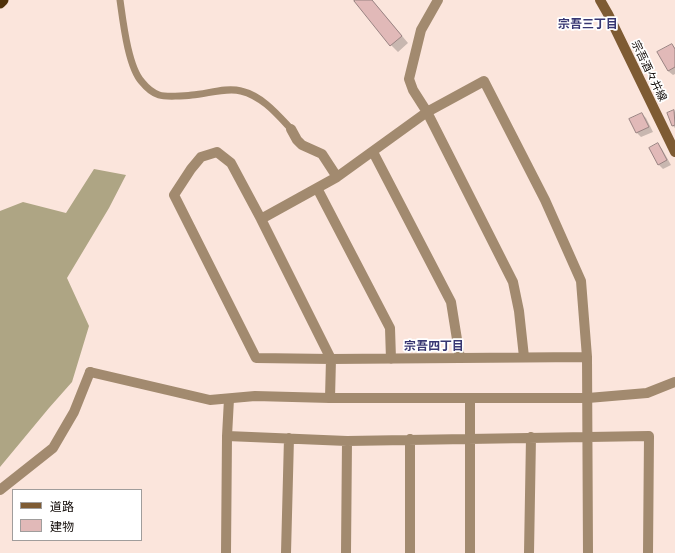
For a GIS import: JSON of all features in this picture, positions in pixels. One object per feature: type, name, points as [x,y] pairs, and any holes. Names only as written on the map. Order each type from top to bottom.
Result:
[{"type":"highway","points":[[0,3],[3,0]]},
{"type":"main road","name":"宗吾酒々井線","points":[[600,0],[672,139],[675,152]]},
{"type":"street","points":[[438,0],[421,30],[410,79],[413,90],[427,112],[513,282],[519,311],[524,357]]},
{"type":"street","points":[[262,219],[337,177],[427,112],[484,81],[545,200],[581,280],[587,357],[588,553]]},
{"type":"street","points":[[291,130],[296,140],[302,145],[322,154],[337,177]]},
{"type":"street","points":[[330,398],[331,359],[262,219],[231,163],[217,152],[201,156],[174,195],[256,358],[331,359],[391,359],[587,357]]},
{"type":"street","points":[[373,152],[451,302],[460,358]]},
{"type":"street","points":[[317,188],[390,328],[391,359]]},
{"type":"street","points":[[0,490],[53,448],[74,412],[90,372],[210,400],[255,396],[330,398],[588,398],[646,393],[675,382]]},
{"type":"street","points":[[470,398],[470,553]]},
{"type":"street","points":[[226,553],[228,399]]},
{"type":"street","points":[[227,436],[347,440],[649,436],[648,553]]},
{"type":"street","points":[[286,553],[289,438]]},
{"type":"street","points":[[529,553],[531,438]]},
{"type":"street","points":[[410,439],[410,553]]},
{"type":"street","points":[[346,553],[347,440]]},
{"type":"lane","points":[[120,0],[131,60],[135,72],[141,82],[157,94],[163,96],[191,96],[232,89],[240,90],[260,99],[274,110],[291,130]]},
{"type":"shaded area","points":[[94,169],[126,175],[109,208],[67,278],[89,326],[72,382],[0,467],[0,211],[23,202],[66,213]]},
{"type":"building","points":[[372,0],[402,36],[390,46],[354,1]]},
{"type":"building","points":[[672,44],[675,49],[675,67],[668,71],[657,52]]},
{"type":"building","points":[[674,110],[675,125],[672,126],[667,113]]},
{"type":"building","points":[[642,113],[649,127],[636,133],[629,119]]},
{"type":"building","points":[[658,143],[667,160],[658,165],[649,148]]},
{"type":"district","name":"宗吾三丁目","points":[[588,24]]},
{"type":"district","name":"宗吾四丁目","points":[[434,346]]}]
